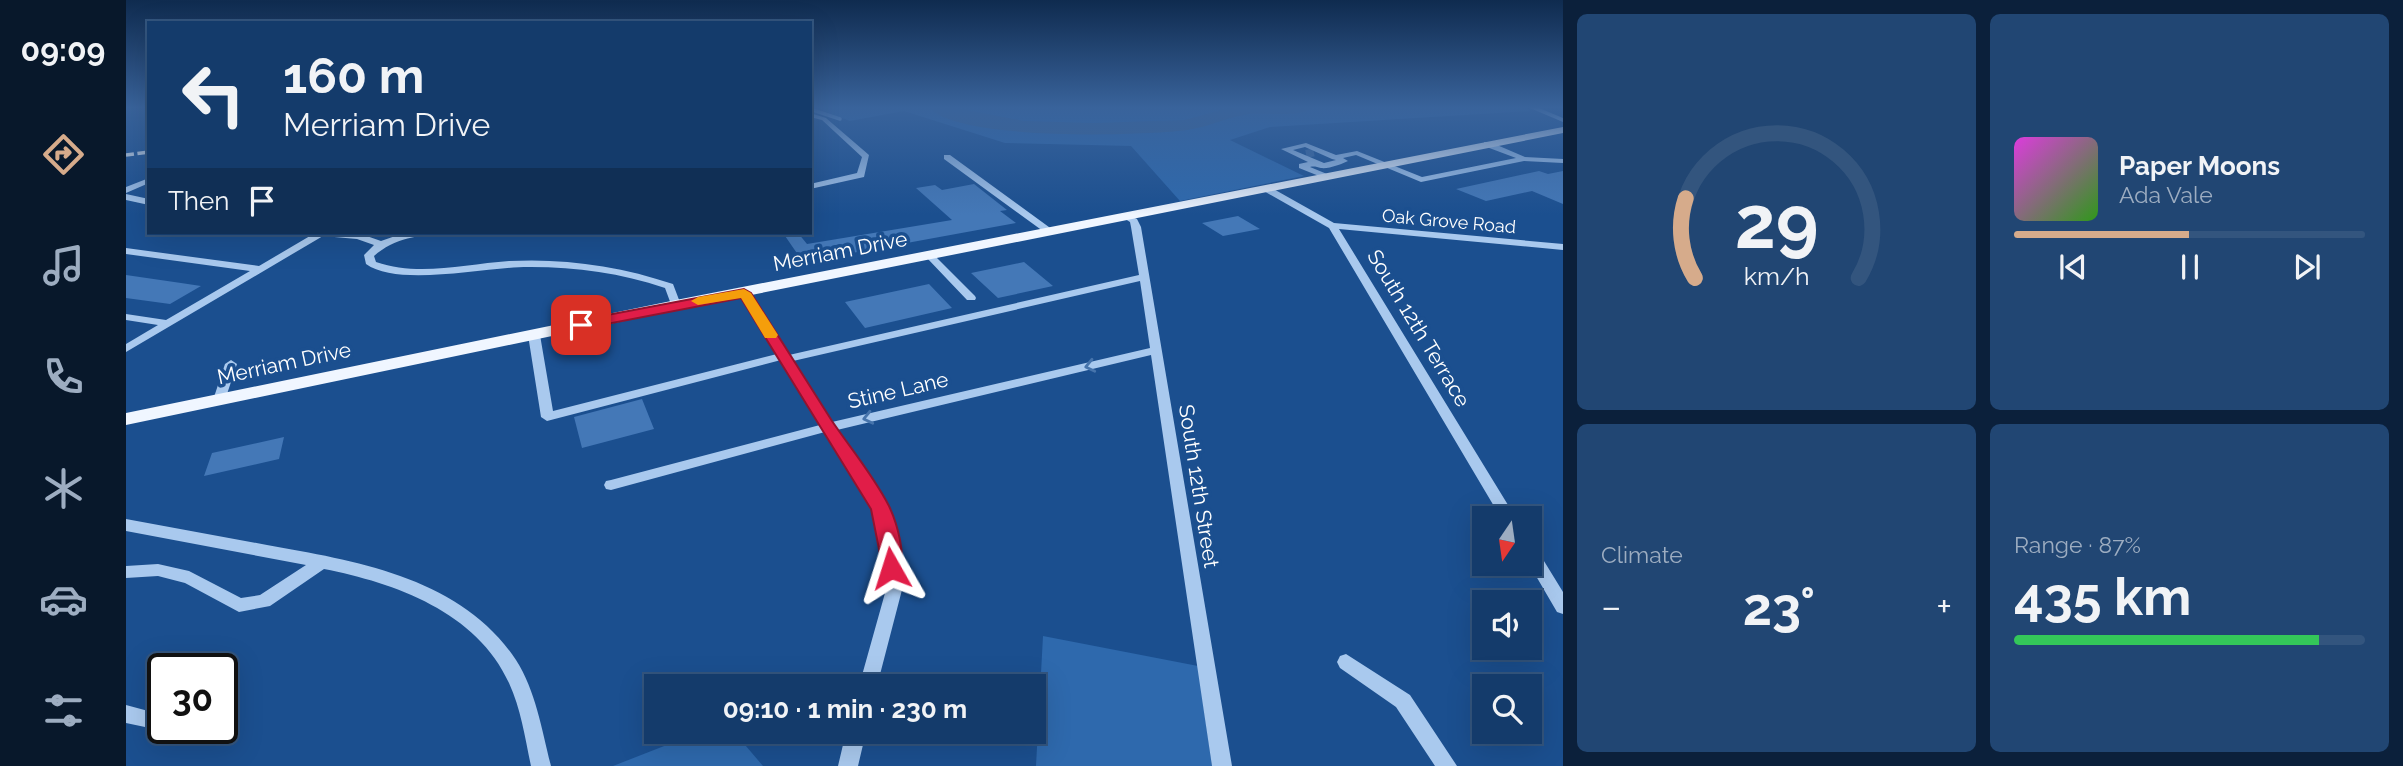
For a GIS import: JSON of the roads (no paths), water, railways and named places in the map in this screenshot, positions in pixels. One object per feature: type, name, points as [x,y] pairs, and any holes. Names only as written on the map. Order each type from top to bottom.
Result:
[{"type":"main road","name":"Merriam Drive","points":[[126,419],[676,305],[1265,188],[1318,158],[1383,164],[1487,144]]},
{"type":"street","points":[[812,186],[861,174],[866,157],[851,144]]},
{"type":"street","points":[[1487,144],[1524,159]]},
{"type":"street","points":[[1318,158],[1357,153],[1420,180],[1524,159],[1563,161]]},
{"type":"street","points":[[947,157],[1049,232]]},
{"type":"street","points":[[126,190],[147,181]]},
{"type":"street","name":"South 12th Terrace","points":[[1265,188],[1332,226],[1502,506]]},
{"type":"street","points":[[126,197],[147,202]]},
{"type":"street","name":"South 12th Street","points":[[1126,217],[1134,221],[1136,227],[1222,766]]},
{"type":"street","name":"Oak Grove Road","points":[[1332,226],[1563,248]]},
{"type":"street","points":[[126,349],[318,235]]},
{"type":"street","points":[[362,235],[379,244]]},
{"type":"street","points":[[414,235],[379,244],[369,254],[371,264],[382,270],[410,271],[513,264],[606,270],[645,276],[669,286],[676,305]]},
{"type":"street","points":[[126,251],[260,269]]},
{"type":"street","points":[[930,256],[971,298]]},
{"type":"street","points":[[534,335],[547,417],[785,358],[1144,277]]},
{"type":"street","points":[[744,293],[828,428],[858,468],[881,509],[890,540],[895,586],[871,674]]},
{"type":"street","points":[[126,317],[169,324]]},
{"type":"street","name":"Stine Lane","points":[[611,485],[720,453],[1156,350]]},
{"type":"street","points":[[219,400],[231,364]]},
{"type":"street","points":[[126,525],[365,570],[418,588],[457,609],[486,634],[510,667],[527,712],[541,766]]},
{"type":"street","points":[[126,572],[158,570],[189,578],[239,605],[264,601],[322,562]]},
{"type":"street","points":[[1542,572],[1563,607]]},
{"type":"street","points":[[1346,662],[1403,701],[1447,766]]},
{"type":"street","points":[[126,714],[145,718]]},
{"type":"street","points":[[848,766],[853,744]]},
{"type":"tunnel","points":[[1306,154],[1316,152]]},
{"type":"railway","points":[[126,155],[147,152]]}]
